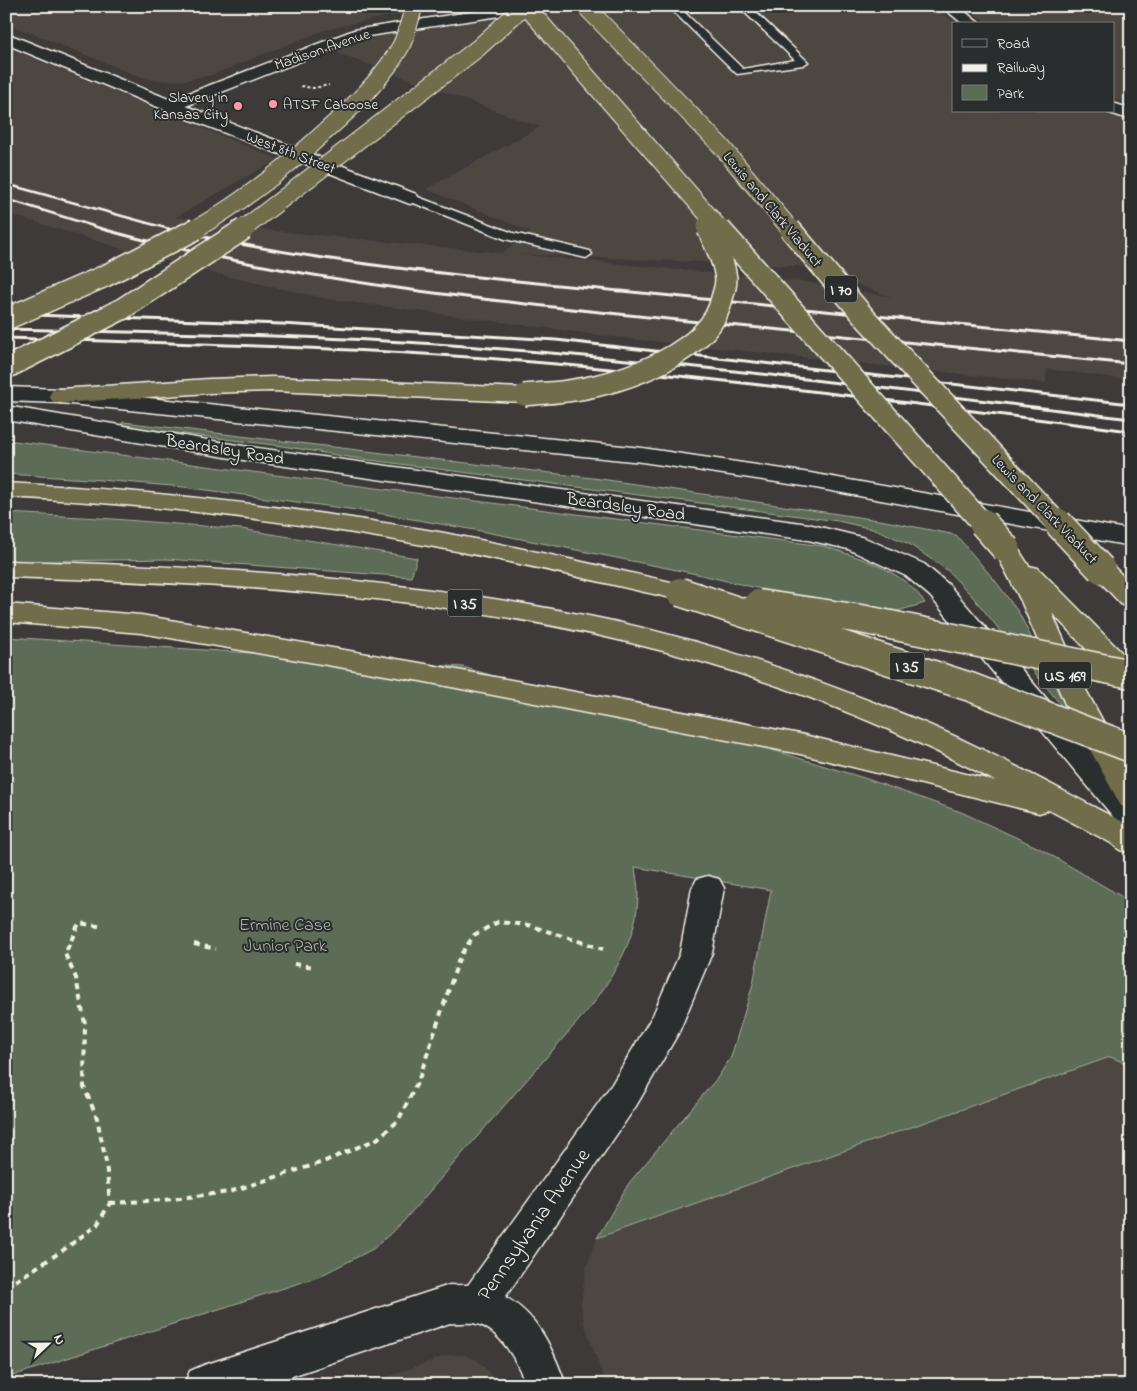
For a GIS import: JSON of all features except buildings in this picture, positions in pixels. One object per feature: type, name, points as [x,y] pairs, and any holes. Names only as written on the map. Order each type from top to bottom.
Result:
[{"type":"highway","points":[[6,319],[44,304],[132,263],[206,223],[262,186],[307,150],[356,104],[386,66],[405,36],[414,6]]},
{"type":"highway","name":"Lewis and Clark Viaduct","points":[[585,6],[714,139],[867,320],[1101,568]]},
{"type":"highway","points":[[6,368],[122,308],[233,237],[478,48],[517,7],[686,191],[1006,549],[1131,679]]},
{"type":"highway","points":[[60,396],[209,386],[272,384],[524,395],[575,390],[623,378],[668,359],[702,335],[720,310],[726,280],[719,253],[686,191]]},
{"type":"highway","name":"I 35","points":[[6,490],[164,501],[287,515],[407,534],[680,592],[970,687],[1131,748]]},
{"type":"highway","name":"US 169","points":[[1006,549],[1027,586],[1072,690],[1108,760],[1131,798]]},
{"type":"highway","points":[[1101,568],[1131,594]]},
{"type":"highway","name":"I 70","points":[[1101,568],[1131,599]]},
{"type":"highway","name":"I 35","points":[[6,569],[133,572],[265,580],[439,599],[600,627],[686,650],[775,677],[908,727],[991,765],[1122,835],[1131,842]]},
{"type":"highway","points":[[680,592],[861,619],[1131,674]]},
{"type":"highway","points":[[6,613],[141,624],[420,672],[800,744],[914,774],[1131,823]]},
{"type":"street","name":"Madison Avenue","points":[[171,106],[359,34],[517,7],[539,6]]},
{"type":"street","points":[[948,6],[971,22]]},
{"type":"street","name":"West 8th Street","points":[[6,38],[171,106],[410,198]]},
{"type":"street","points":[[1114,108],[1131,115]]},
{"type":"street","name":"Beardsley Road","points":[[6,394],[60,396],[642,455],[810,480],[1131,538]]},
{"type":"street","name":"Beardsley Road","points":[[6,414],[243,453],[808,532],[856,543],[915,570],[939,590],[1131,817]]},
{"type":"street","name":"Pennsylvania Avenue","points":[[204,1385],[450,1304],[477,1305],[624,1095],[667,1022],[696,953],[708,888]]},
{"type":"street","points":[[477,1305],[500,1316],[522,1334],[540,1367],[546,1385]]},
{"type":"lane","points":[[707,6],[677,10],[741,72],[803,62],[743,6]]},
{"type":"lane","points":[[796,6],[807,6]]},
{"type":"lane","points":[[410,198],[509,236],[586,254]]},
{"type":"path","points":[[298,82],[302,86],[313,88],[330,84]]},
{"type":"path","points":[[110,1203],[171,1199],[229,1192],[323,1162],[377,1139],[398,1121],[419,1078],[460,956],[474,935],[498,922],[528,925],[603,949]]},
{"type":"path","points":[[6,1288],[97,1225],[110,1203],[106,1162],[97,1118],[84,1087],[85,1024],[76,978],[65,954],[79,923],[103,928]]},
{"type":"path","points":[[194,944],[216,949]]},
{"type":"path","points":[[294,964],[314,967]]},
{"type":"shaded area","points":[[6,6],[400,6],[398,15],[322,31],[212,75],[181,81],[152,80],[141,77],[6,23]]},
{"type":"shaded area","points":[[583,6],[932,6],[954,22],[952,22],[952,112],[1110,112],[1131,120],[1131,380],[1047,369],[1046,383],[613,337],[328,299],[216,274],[136,253],[6,213],[6,47],[278,159],[176,217],[276,231],[502,253],[531,232],[426,189],[540,127],[329,50],[390,34]],"holes":[[[517,254],[812,267],[891,297],[806,282]]]},
{"type":"shaded area","points":[[963,6],[1131,6],[1131,105],[1114,99],[1114,22],[985,22]]},
{"type":"shaded area","points":[[1131,1050],[1131,1385],[606,1385],[584,1323],[581,1303],[586,1268],[597,1238]]},
{"type":"shaded area","points":[[448,1355],[464,1355],[477,1360],[489,1372],[495,1385],[364,1385]]},
{"type":"green space","points":[[123,422],[601,479],[885,521],[956,535],[997,583],[1019,613],[1070,716],[972,596],[947,570],[909,544],[877,530],[838,521],[120,426]]},
{"type":"green space","points":[[6,440],[823,546],[865,560],[893,573],[916,592],[925,603],[891,613],[817,602],[697,574],[481,531],[372,512],[184,487],[6,474]]},
{"type":"green space","points":[[6,513],[241,529],[417,558],[411,577],[167,559],[6,562]]},
{"type":"green space","name":"Ermine Case Junior Park","points":[[6,637],[463,667],[627,715],[769,749],[864,778],[961,812],[1039,848],[1131,902],[1131,1065],[1110,1057],[597,1238],[629,1183],[718,1077],[731,1057],[753,984],[771,890],[635,867],[638,891],[637,909],[630,939],[610,979],[593,1004],[401,1224],[373,1249],[318,1277],[6,1378]]},
{"type":"railway","points":[[6,184],[173,230]]},
{"type":"railway","points":[[6,199],[106,230]]},
{"type":"railway","points":[[102,229],[242,262],[312,275],[454,296],[1131,364]]},
{"type":"railway","points":[[168,229],[280,251],[393,268],[1131,341]]},
{"type":"railway","points":[[6,314],[281,324],[556,340],[1131,404]]},
{"type":"railway","points":[[6,329],[300,337],[477,347],[723,370],[1131,419]]},
{"type":"railway","points":[[6,338],[281,347],[487,358],[772,386],[1131,431]]},
{"type":"place","name":"ATSF Caboose","points":[[273,104]]},
{"type":"place","name":"Slavery in Kansas City","points":[[238,106]]}]
